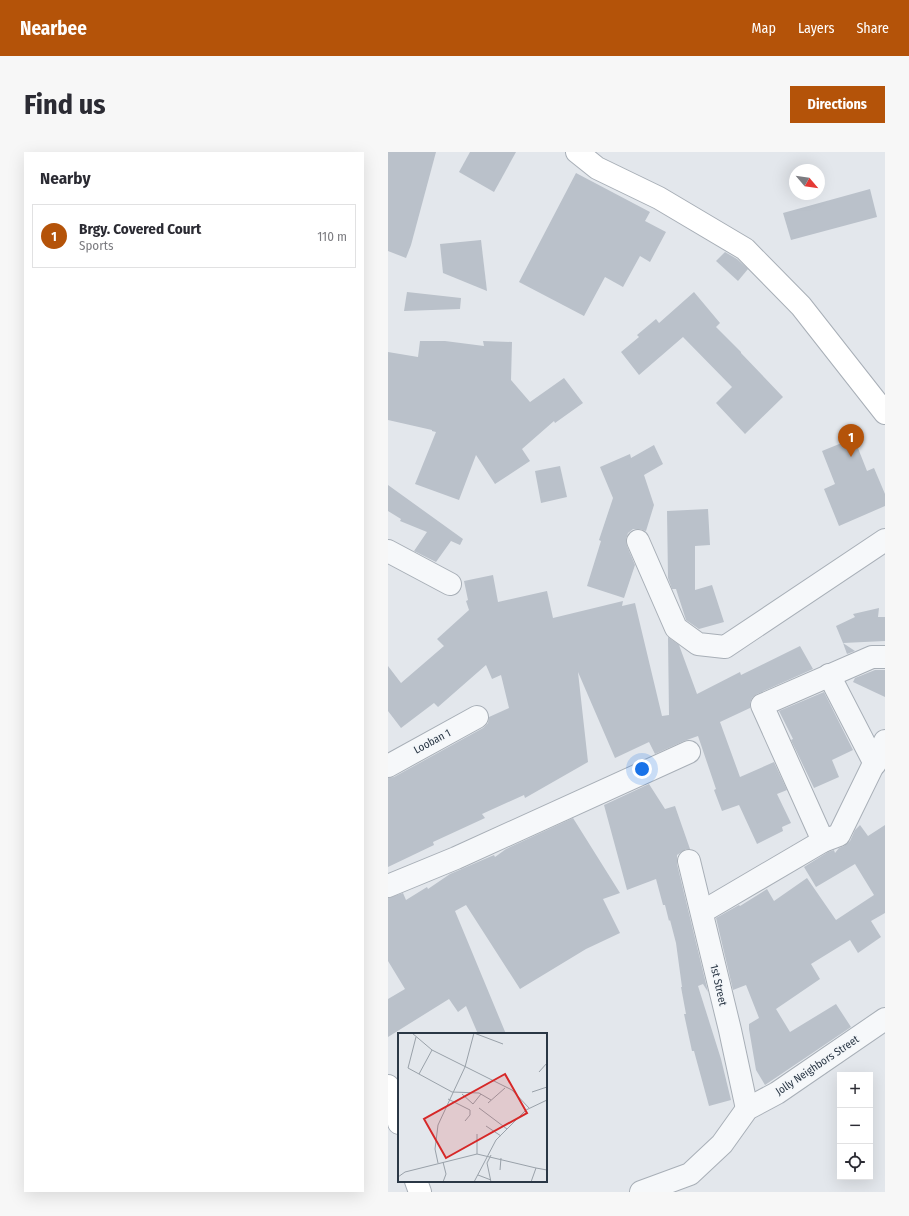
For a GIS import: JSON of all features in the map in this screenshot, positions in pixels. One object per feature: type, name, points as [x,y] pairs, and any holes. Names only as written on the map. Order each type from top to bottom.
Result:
[{"type":"street","points":[[577,152],[597,168],[659,198],[745,249],[801,306],[885,413]]},
{"type":"street","points":[[638,541],[676,628],[698,644],[725,647],[885,540]]},
{"type":"street","points":[[388,552],[450,584]]},
{"type":"street","points":[[824,841],[762,706],[872,657],[885,657]]},
{"type":"street","points":[[829,675],[875,764]]},
{"type":"street","name":"Looban 1","points":[[388,766],[477,717]]},
{"type":"street","points":[[702,912],[824,841],[839,835],[885,741]]},
{"type":"street","points":[[388,886],[456,858],[689,752]]},
{"type":"street","name":"1st Street","points":[[689,861],[730,1030],[747,1109]]},
{"type":"street","name":"Jolly Neighbors Street","points":[[747,1109],[777,1093],[885,1019]]},
{"type":"street","points":[[388,1086],[398,1120]]},
{"type":"street","points":[[641,1192],[690,1174],[722,1144],[747,1109]]},
{"type":"street","points":[[416,1182],[420,1192]]},
{"type":"building","points":[[388,152],[436,152],[411,245],[406,258],[388,251]]},
{"type":"building","points":[[470,152],[516,152],[494,192],[459,172]]},
{"type":"building","points":[[576,173],[650,212],[645,221],[666,232],[650,262],[640,256],[623,287],[605,277],[584,316],[519,282]]},
{"type":"building","points":[[870,189],[877,217],[791,240],[783,213]]},
{"type":"building","points":[[481,240],[487,291],[443,273],[440,244]]},
{"type":"building","points":[[725,252],[737,259],[748,269],[738,281],[716,261]]},
{"type":"building","points":[[407,292],[461,298],[460,309],[404,311]]},
{"type":"building","points":[[694,292],[720,323],[716,327],[783,397],[745,434],[716,403],[732,387],[683,337],[639,375],[621,352],[639,337],[637,335],[656,319],[659,323]]},
{"type":"building","points":[[420,341],[445,341],[484,346],[483,341],[512,342],[511,380],[530,402],[564,378],[583,403],[555,423],[554,421],[522,449],[530,461],[495,484],[476,455],[459,500],[415,484],[436,432],[388,420],[388,352],[418,357]]},
{"type":"building","points":[[854,438],[867,471],[874,468],[885,494],[885,506],[839,526],[824,489],[835,484],[822,451]]},
{"type":"building","points":[[654,445],[663,464],[644,475],[654,505],[646,531],[633,529],[628,533],[626,539],[627,546],[635,565],[624,598],[587,586],[601,541],[599,540],[613,498],[600,467],[630,454],[631,458]]},
{"type":"building","points":[[560,466],[567,497],[541,503],[535,471]]},
{"type":"building","points":[[388,485],[463,539],[460,545],[451,541],[436,562],[414,551],[427,532],[400,521],[401,519],[388,511]]},
{"type":"building","points":[[708,509],[710,545],[695,546],[695,590],[712,585],[724,622],[699,629],[686,620],[676,589],[672,589],[668,578],[667,511]]},
{"type":"building","points":[[493,575],[498,602],[547,591],[553,618],[623,601],[622,606],[635,603],[662,716],[669,715],[668,637],[679,645],[697,694],[740,672],[741,675],[800,646],[813,669],[757,694],[752,698],[750,708],[720,722],[740,777],[774,762],[787,790],[777,794],[791,823],[782,827],[783,831],[757,844],[739,805],[722,811],[714,790],[716,789],[698,736],[655,754],[649,742],[615,758],[578,672],[588,762],[525,798],[524,795],[482,814],[485,818],[433,842],[434,845],[388,867],[388,778],[394,777],[483,728],[488,723],[489,717],[509,708],[501,675],[492,679],[486,665],[438,707],[434,703],[401,728],[388,711],[388,666],[401,683],[444,646],[437,639],[469,610],[466,601],[468,600],[464,581]]},
{"type":"building","points":[[879,608],[878,617],[885,617],[885,641],[843,643],[836,626],[855,617],[853,614]]},
{"type":"building","points":[[843,643],[855,651],[847,654]]},
{"type":"building","points":[[875,670],[885,670],[885,697],[853,682],[855,678]]},
{"type":"building","points":[[824,692],[853,750],[832,760],[839,777],[814,788],[779,711]]},
{"type":"building","points":[[649,784],[665,809],[675,806],[690,849],[686,849],[677,855],[677,864],[708,992],[703,984],[698,986],[721,1059],[731,1100],[709,1106],[694,1051],[692,1051],[684,1014],[686,1014],[676,943],[656,879],[627,890],[604,805]]},
{"type":"building","points":[[573,818],[620,893],[603,899],[620,933],[586,949],[520,989],[466,905],[455,911],[506,1033],[478,1033],[466,1006],[458,1012],[449,999],[388,1037],[388,999],[405,989],[388,961],[388,898],[403,893],[406,900],[427,887],[428,889],[450,874],[494,855],[495,857],[506,849]]},
{"type":"building","points":[[860,825],[868,836],[885,825],[885,913],[871,921],[881,937],[858,953],[850,940],[811,964],[820,979],[776,1009],[790,1032],[836,1004],[851,1027],[765,1085],[756,1070],[749,1029],[749,1024],[759,1018],[746,985],[733,990],[716,918],[739,905],[740,906],[767,889],[774,901],[807,878],[836,920],[874,895],[855,864],[816,887],[804,867],[828,852],[834,850],[835,853],[839,848],[850,841],[855,830]]},
{"type":"place","name":"Brgy. Covered Court","points":[[851,457]]}]
